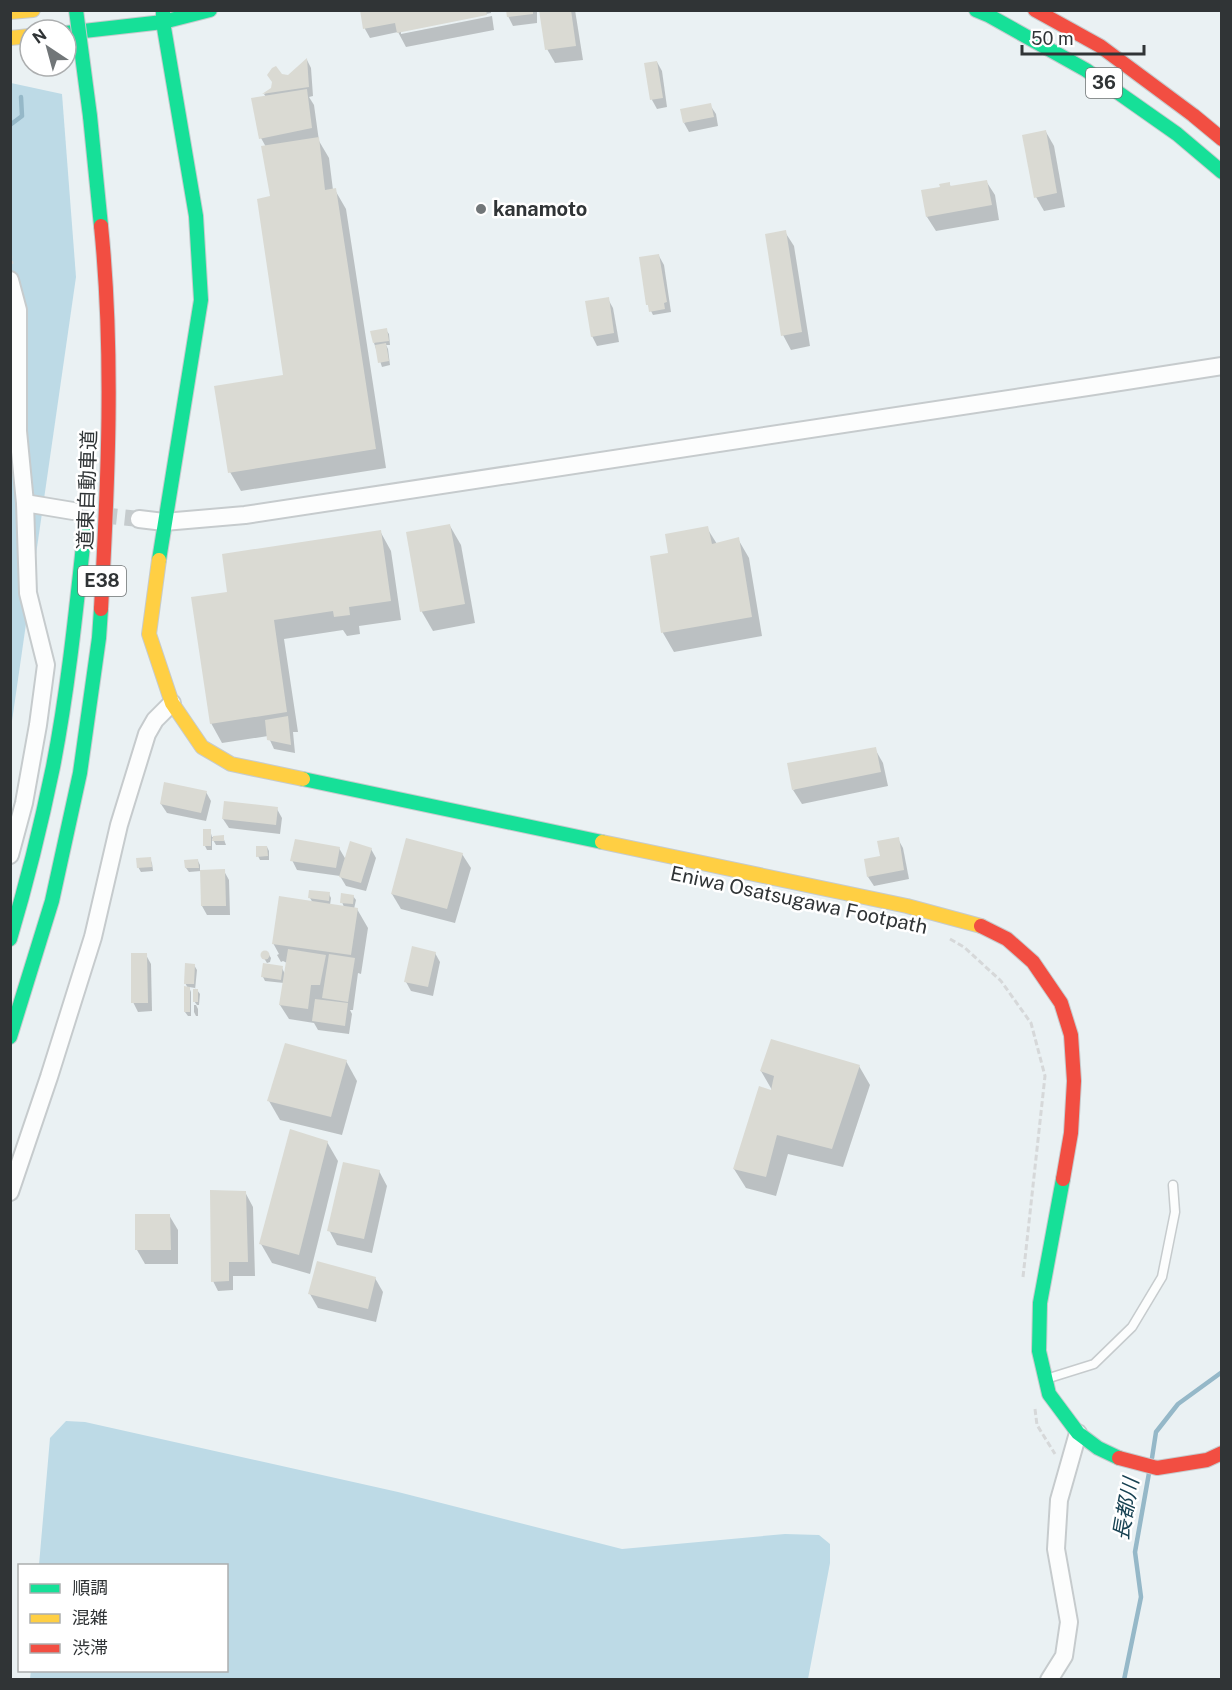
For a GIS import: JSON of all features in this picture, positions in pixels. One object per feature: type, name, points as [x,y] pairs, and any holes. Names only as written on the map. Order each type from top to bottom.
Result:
[{"type":"main road","points":[[10,12],[33,10]]},
{"type":"main road","name":"道東自動車道","points":[[10,1037],[52,901],[80,773],[99,638],[108,477],[109,362],[104,254],[90,116],[76,10]]},
{"type":"main road","points":[[78,31],[210,10]]},
{"type":"main road","name":"36","points":[[976,10],[1086,70],[1177,134],[1221,172]]},
{"type":"main road","name":"36","points":[[1035,10],[1100,46],[1221,139]]},
{"type":"main road","points":[[163,16],[196,216],[201,300],[164,522],[149,634],[172,703],[202,747],[231,764],[907,906],[976,924],[1007,939],[1033,962],[1061,1003],[1071,1035],[1074,1081],[1071,1134],[1040,1303],[1039,1351],[1049,1394],[1078,1433],[1098,1448],[1124,1460],[1157,1468],[1207,1460],[1221,1453]]},
{"type":"main road","name":"道東自動車道","points":[[90,116],[95,366]]},
{"type":"main road","name":"道東自動車道","points":[[10,939],[24,892],[53,766],[73,637],[88,501]]},
{"type":"street","points":[[10,280],[18,310],[18,431],[25,503],[28,593],[45,665],[38,725],[24,803],[10,855]]},
{"type":"street","points":[[139,519],[164,522],[244,515],[1221,366]]},
{"type":"street","points":[[25,503],[73,511]]},
{"type":"street","points":[[10,1192],[93,937],[119,825],[147,734],[155,720],[172,703]]},
{"type":"street","points":[[1049,1680],[1064,1656],[1069,1623],[1056,1549],[1059,1500],[1078,1433]]},
{"type":"lane","points":[[1046,1379],[1094,1364],[1132,1327],[1162,1277],[1175,1212],[1173,1185]]},
{"type":"path","name":"Eniwa Osatsugawa Footpath","points":[[948,937],[964,947],[1001,981],[1031,1023],[1045,1076],[1023,1279]]},
{"type":"path","points":[[1035,1403],[1037,1425],[1060,1462]]},
{"type":"shaded area","points":[[11,83],[62,94],[76,277],[11,728]]},
{"type":"shaded area","points":[[66,1421],[85,1422],[398,1492],[622,1549],[785,1534],[819,1535],[830,1544],[830,1563],[808,1679],[30,1679],[31,1672],[228,1672],[228,1564],[39,1564],[50,1438]]},
{"type":"building","points":[[360,10],[486,10],[487,15],[397,33],[395,23],[363,29]]},
{"type":"building","points":[[506,10],[533,10],[533,14],[507,17]]},
{"type":"building","points":[[539,10],[571,10],[576,46],[545,50]]},
{"type":"building","points":[[307,58],[309,87],[262,94],[271,88],[272,82],[267,75],[272,68],[276,66],[282,74],[288,75]]},
{"type":"building","points":[[657,61],[663,98],[650,100],[644,63]]},
{"type":"building","points":[[307,89],[312,128],[259,139],[251,98]]},
{"type":"building","points":[[711,103],[714,117],[683,123],[680,109]]},
{"type":"building","points":[[1046,130],[1057,193],[1034,198],[1022,135]]},
{"type":"building","points":[[319,137],[325,190],[336,188],[376,449],[228,473],[214,386],[283,375],[257,199],[270,196],[261,146]]},
{"type":"building","points":[[987,180],[992,205],[926,217],[921,190],[940,187],[939,184],[950,182],[950,186]]},
{"type":"building","points":[[786,230],[802,332],[781,336],[765,234]]},
{"type":"building","points":[[659,254],[667,302],[664,303],[665,309],[649,312],[639,257]]},
{"type":"building","points":[[609,297],[614,333],[591,337],[585,301]]},
{"type":"building","points":[[387,328],[389,341],[373,343],[370,331]]},
{"type":"building","points":[[386,343],[389,361],[378,363],[375,345]]},
{"type":"building","points":[[450,524],[465,604],[420,612],[406,532]]},
{"type":"building","points":[[708,526],[712,544],[739,537],[752,617],[661,633],[650,556],[668,553],[665,534]]},
{"type":"building","points":[[381,530],[391,601],[349,607],[350,615],[334,617],[333,611],[274,620],[287,712],[210,724],[191,597],[227,592],[222,554]]},
{"type":"building","points":[[288,716],[291,745],[267,740],[265,720]]},
{"type":"building","points":[[876,747],[881,772],[792,790],[787,763]]},
{"type":"building","points":[[164,782],[207,791],[201,813],[160,804]]},
{"type":"building","points":[[224,801],[278,807],[276,825],[222,819]]},
{"type":"building","points":[[203,829],[211,829],[211,846],[203,846]]},
{"type":"building","points":[[224,835],[224,841],[212,841],[213,836]]},
{"type":"building","points":[[899,837],[904,870],[867,877],[864,859],[880,856],[877,841]]},
{"type":"building","points":[[406,838],[463,853],[447,909],[391,894]]},
{"type":"building","points":[[295,839],[340,847],[336,868],[290,861]]},
{"type":"building","points":[[350,841],[372,848],[361,883],[339,877]]},
{"type":"building","points":[[256,846],[267,846],[268,856],[256,857]]},
{"type":"building","points":[[151,857],[152,867],[137,868],[136,858]]},
{"type":"building","points":[[198,859],[199,868],[185,868],[184,860]]},
{"type":"building","points":[[225,869],[226,906],[201,906],[200,870]]},
{"type":"building","points":[[309,890],[330,892],[329,901],[308,898]]},
{"type":"building","points":[[341,893],[354,895],[353,904],[340,903]]},
{"type":"building","points":[[279,896],[358,908],[351,955],[272,944]]},
{"type":"building","points":[[412,946],[436,952],[428,987],[404,982]]},
{"type":"building","points":[[288,949],[326,955],[320,985],[311,985],[308,1009],[279,1005]]},
{"type":"building","points":[[265,951],[269,955],[265,959],[261,955]]},
{"type":"building","points":[[131,953],[147,953],[148,1003],[131,1003]]},
{"type":"building","points":[[329,954],[355,958],[348,1002],[322,998]]},
{"type":"building","points":[[185,963],[195,964],[194,984],[184,984]]},
{"type":"building","points":[[263,963],[283,966],[281,980],[261,977]]},
{"type":"building","points":[[184,986],[190,987],[190,1012],[184,1012]]},
{"type":"building","points":[[193,989],[198,989],[198,1002],[193,1002]]},
{"type":"building","points":[[315,999],[348,1003],[345,1026],[312,1021]]},
{"type":"building","points":[[771,1039],[860,1065],[832,1149],[777,1135],[766,1177],[733,1169],[759,1086],[771,1090],[774,1076],[760,1071]]},
{"type":"building","points":[[285,1043],[347,1060],[331,1117],[267,1101]]},
{"type":"building","points":[[290,1129],[328,1141],[299,1255],[259,1244]]},
{"type":"building","points":[[343,1162],[380,1170],[364,1239],[327,1231]]},
{"type":"building","points":[[210,1190],[246,1191],[248,1262],[229,1262],[229,1281],[211,1282]]},
{"type":"building","points":[[135,1214],[170,1214],[171,1250],[135,1250]]},
{"type":"building","points":[[317,1261],[376,1277],[368,1309],[308,1294]]},
{"type":"waterway","points":[[10,125],[22,116],[21,97]]},
{"type":"waterway","name":"長都川","points":[[1152,1458],[1156,1432],[1178,1404],[1222,1372]]},
{"type":"waterway","name":"長都川","points":[[1124,1680],[1141,1597],[1135,1552],[1149,1473]]},
{"type":"tunnel","points":[[101,515],[139,519]]},
{"type":"traffic: fast","points":[[76,10],[90,116]]},
{"type":"traffic: fast","points":[[159,560],[201,300],[196,216],[163,22],[163,10]]},
{"type":"traffic: fast","points":[[78,32],[163,22],[210,10]]},
{"type":"traffic: fast","points":[[976,10],[1086,70],[1177,134],[1222,172]]},
{"type":"traffic: fast","points":[[90,116],[101,226]]},
{"type":"traffic: fast","points":[[10,939],[39,832],[59,736],[86,518]]},
{"type":"traffic: fast","points":[[10,1037],[52,901],[80,773],[101,609]]},
{"type":"traffic: fast","points":[[303,779],[602,842]]},
{"type":"traffic: fast","points":[[1063,1179],[1040,1303],[1039,1351],[1049,1394],[1078,1433],[1098,1448],[1119,1458]]},
{"type":"traffic: slow","points":[[10,12],[33,10]]},
{"type":"traffic: slow","points":[[10,38],[18,37]]},
{"type":"traffic: slow","points":[[159,560],[149,634],[172,703],[202,747],[231,764],[303,779]]},
{"type":"traffic: slow","points":[[602,842],[907,906],[981,926]]},
{"type":"traffic: jam","points":[[1035,10],[1100,46],[1222,139]]},
{"type":"traffic: jam","points":[[101,226],[109,370],[108,465],[101,609]]},
{"type":"traffic: jam","points":[[981,926],[1007,939],[1033,962],[1061,1003],[1071,1035],[1074,1081],[1071,1133],[1063,1179]]},
{"type":"traffic: jam","points":[[1119,1458],[1157,1468],[1207,1460],[1222,1453]]},
{"type":"place","name":"kanamoto","points":[[481,209]]}]
